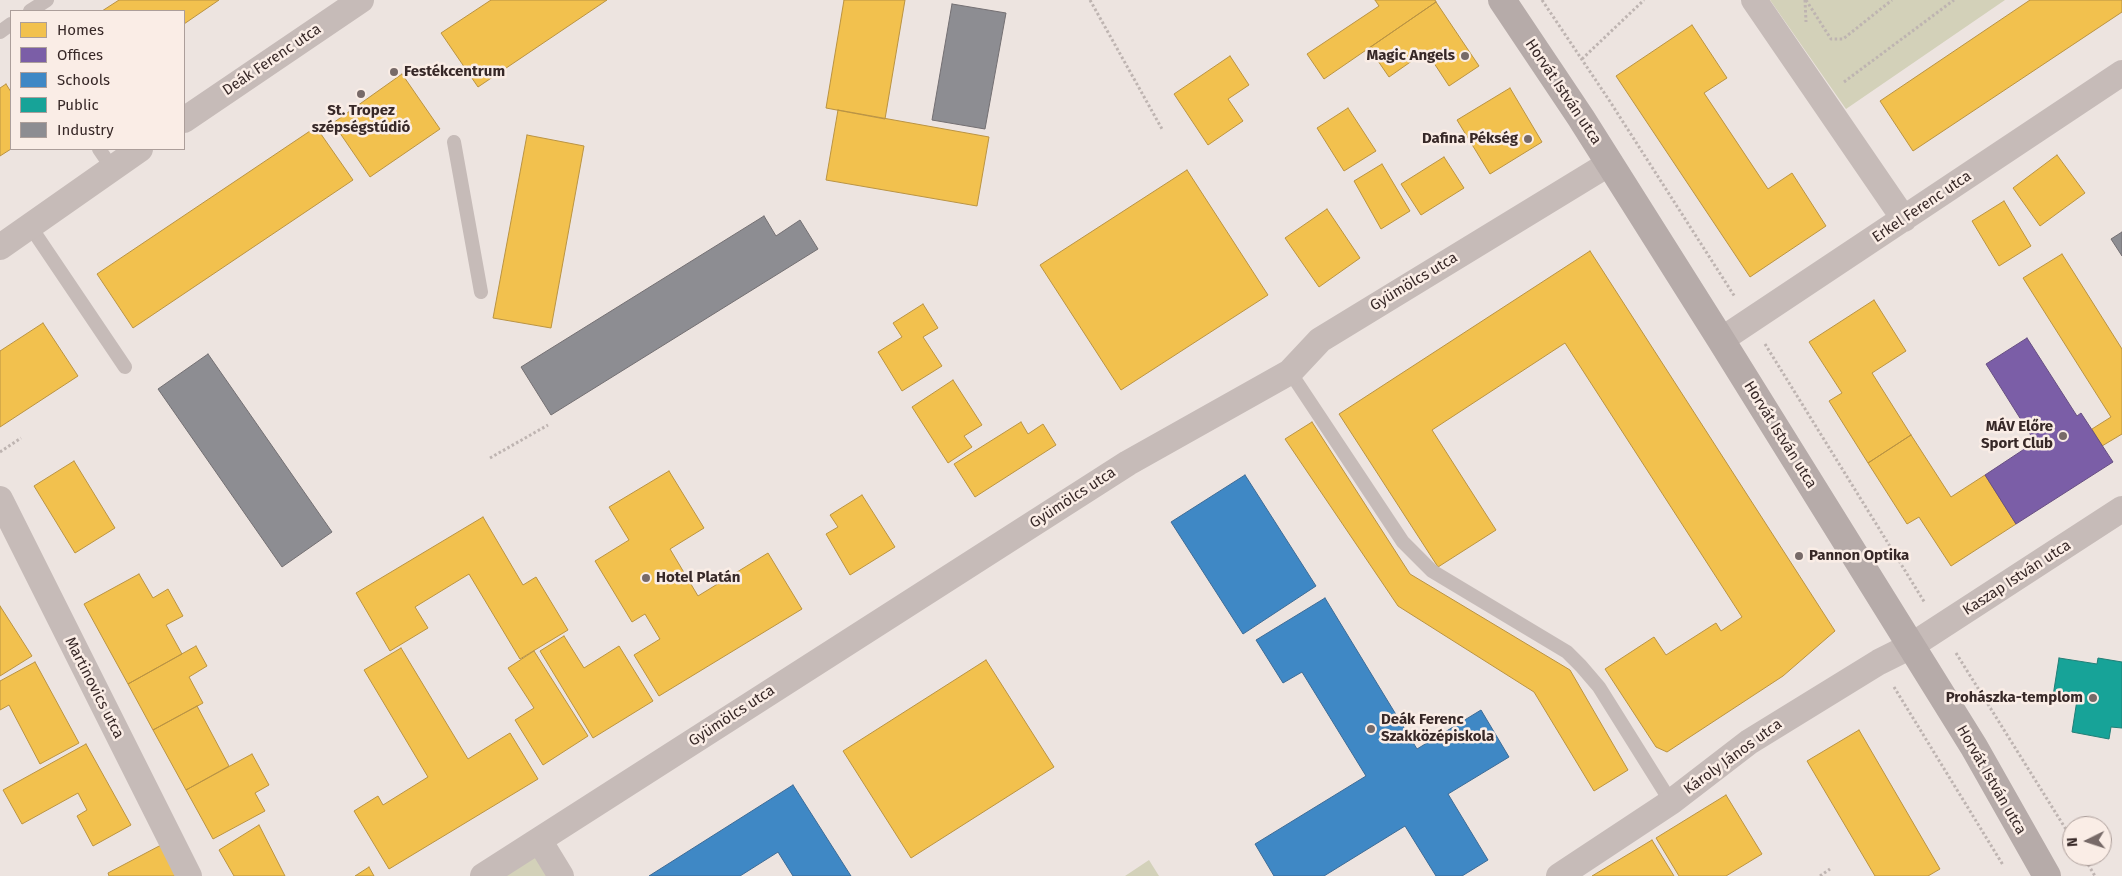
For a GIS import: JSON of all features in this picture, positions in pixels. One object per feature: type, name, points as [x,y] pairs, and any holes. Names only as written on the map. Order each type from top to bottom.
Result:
[{"type":"main road","name":"Horvát István utca","points":[[1502,0],[1610,163],[1721,340],[1974,747],[2047,876]]},
{"type":"street","name":"Deák Ferenc utca","points":[[185,119],[361,0]]},
{"type":"street","points":[[1754,0],[1904,219]]},
{"type":"street","name":"Erkel Ferenc utca","points":[[1721,340],[2122,73]]},
{"type":"street","points":[[0,247],[30,226],[106,158],[136,150]]},
{"type":"street","name":"Gyümölcs utca","points":[[483,876],[1128,463],[1290,372],[1320,340],[1610,163]]},
{"type":"street","name":"Martinovics utca","points":[[0,499],[189,876]]},
{"type":"street","name":"Kaszap István utca","points":[[1911,646],[2122,509]]},
{"type":"street","name":"Károly János utca","points":[[1559,876],[1671,802],[1749,742],[1879,662],[1911,646]]},
{"type":"street","points":[[539,840],[562,876]]},
{"type":"lane","points":[[31,10],[46,0]]},
{"type":"lane","points":[[454,142],[481,292]]},
{"type":"lane","points":[[30,226],[126,367]]},
{"type":"lane","points":[[1290,372],[1403,542],[1432,572],[1567,652],[1599,687],[1671,802]]},
{"type":"path","points":[[1090,0],[1162,129]]},
{"type":"path","points":[[1542,0],[1751,321],[2062,823]]},
{"type":"path","points":[[1582,59],[1644,0]]},
{"type":"path","points":[[1806,0],[1831,39],[1843,39],[1892,0]]},
{"type":"path","points":[[1821,98],[1954,0]]},
{"type":"path","points":[[490,458],[548,424]]},
{"type":"path","points":[[0,452],[21,438]]},
{"type":"path","points":[[1879,662],[2005,868]]},
{"type":"path","points":[[1820,876],[1830,869]]},
{"type":"shaded area","points":[[1770,0],[2005,0],[1846,109]]},
{"type":"shaded area","points":[[539,840],[561,876],[483,876]]},
{"type":"shaded area","points":[[1149,860],[1159,876],[1125,876]]},
{"type":"building: Homes","points":[[119,0],[219,0],[185,23],[185,10],[104,10]]},
{"type":"building: Homes","points":[[491,0],[607,0],[478,87],[441,33]]},
{"type":"building: Homes","points":[[844,0],[905,0],[885,119],[826,108]]},
{"type":"building: Homes","points":[[1375,0],[1435,0],[1436,2],[1324,79],[1307,54],[1379,6]]},
{"type":"building: Homes","points":[[2030,0],[2122,0],[2122,12],[1913,151],[1880,101]]},
{"type":"building: Homes","points":[[1436,2],[1479,66],[1449,86],[1426,51],[1389,77],[1369,48]]},
{"type":"building: Homes","points":[[1692,25],[1727,78],[1704,93],[1768,189],[1792,173],[1826,226],[1750,277],[1616,76]]},
{"type":"building: Homes","points":[[1230,56],[1249,85],[1228,99],[1243,121],[1208,145],[1174,94]]},
{"type":"building: Homes","points":[[402,74],[440,129],[370,177],[333,123]]},
{"type":"building: Homes","points":[[6,84],[10,90],[10,150],[0,156],[0,88]]},
{"type":"building: Homes","points":[[1510,88],[1542,142],[1490,174],[1457,120]]},
{"type":"building: Homes","points":[[1348,108],[1376,151],[1344,171],[1317,128]]},
{"type":"building: Homes","points":[[838,110],[989,137],[977,206],[826,180]]},
{"type":"building: Homes","points":[[316,127],[353,180],[133,328],[97,274]]},
{"type":"building: Homes","points":[[527,135],[584,146],[551,328],[493,318]]},
{"type":"building: Homes","points":[[2057,155],[2085,193],[2040,226],[2013,188]]},
{"type":"building: Homes","points":[[1444,157],[1464,188],[1421,215],[1401,184]]},
{"type":"building: Homes","points":[[1382,164],[1410,211],[1381,229],[1354,181]]},
{"type":"building: Homes","points":[[1187,170],[1268,295],[1121,390],[1040,265]]},
{"type":"building: Homes","points":[[2004,201],[2031,246],[1999,266],[1972,221]]},
{"type":"building: Homes","points":[[1327,209],[1360,258],[1319,287],[1285,238]]},
{"type":"building: Homes","points":[[1590,251],[1835,631],[1783,676],[1667,752],[1656,747],[1605,669],[1654,637],[1666,655],[1716,623],[1721,631],[1742,617],[1565,343],[1432,430],[1496,530],[1438,567],[1339,414]]},
{"type":"building: Homes","points":[[2062,254],[2122,349],[2122,434],[2102,446],[2092,429],[2111,417],[2023,278]]},
{"type":"building: Homes","points":[[1874,300],[1906,351],[1872,373],[1911,435],[1868,463],[1829,401],[1842,393],[1809,342]]},
{"type":"building: Homes","points":[[923,304],[938,328],[923,337],[942,366],[902,391],[878,352],[902,337],[893,323]]},
{"type":"building: Homes","points":[[43,323],[78,376],[0,427],[0,351]]},
{"type":"building: Homes","points":[[953,380],[982,425],[964,436],[972,447],[948,463],[912,407]]},
{"type":"building: Homes","points":[[1021,422],[1028,434],[1043,424],[1056,445],[975,497],[954,464]]},
{"type":"building: Homes","points":[[1312,422],[1410,574],[1570,670],[1628,770],[1594,791],[1534,692],[1398,606],[1285,439]]},
{"type":"building: Homes","points":[[1911,435],[1951,497],[1985,475],[2016,524],[1951,566],[1919,517],[1907,524],[1868,463]]},
{"type":"building: Homes","points":[[74,461],[115,528],[75,553],[34,486]]},
{"type":"building: Homes","name":"Hotel Platán","points":[[669,471],[704,528],[670,549],[698,596],[768,553],[802,609],[659,696],[634,655],[660,639],[645,614],[632,622],[595,561],[629,540],[609,507]]},
{"type":"building: Homes","points":[[862,495],[895,547],[850,575],[826,534],[838,527],[830,515]]},
{"type":"building: Homes","points":[[483,517],[523,585],[536,577],[568,630],[520,659],[469,574],[415,607],[428,628],[390,651],[356,593]]},
{"type":"building: Homes","points":[[139,574],[153,598],[168,589],[183,616],[166,625],[182,654],[128,684],[84,604]]},
{"type":"building: Homes","points":[[0,606],[32,656],[0,676]]},
{"type":"building: Homes","points":[[564,636],[584,668],[619,646],[653,701],[593,738],[540,651]]},
{"type":"building: Homes","points":[[196,646],[207,666],[189,677],[203,703],[153,730],[128,684]]},
{"type":"building: Homes","points":[[401,648],[468,759],[510,733],[538,779],[389,869],[354,811],[378,796],[383,805],[428,777],[364,670]]},
{"type":"building: Homes","points":[[534,651],[588,736],[543,765],[515,720],[534,708],[508,668]]},
{"type":"building: Homes","points":[[986,660],[1054,767],[911,858],[843,751]]},
{"type":"building: Homes","points":[[35,662],[79,743],[40,764],[9,705],[0,710],[0,681]]},
{"type":"building: Homes","points":[[197,706],[229,766],[186,790],[153,730]]},
{"type":"building: Homes","points":[[1859,730],[1940,869],[1928,876],[1875,876],[1807,761]]},
{"type":"building: Homes","points":[[86,744],[131,825],[93,846],[77,816],[87,810],[78,793],[22,824],[3,790]]},
{"type":"building: Homes","points":[[252,754],[269,785],[255,793],[265,811],[213,839],[186,790]]},
{"type":"building: Homes","points":[[1726,795],[1762,854],[1726,876],[1679,876],[1656,838]]},
{"type":"building: Homes","points":[[259,825],[285,876],[234,876],[219,850]]},
{"type":"building: Homes","points":[[1652,840],[1674,876],[1592,876]]},
{"type":"building: Homes","points":[[163,844],[180,876],[109,876],[108,873]]},
{"type":"building: Homes","points":[[369,867],[374,876],[355,876]]},
{"type":"building: Offices","name":"MÁV Előre Sport Club","points":[[2027,338],[2077,416],[2081,413],[2113,462],[2016,524],[1985,475],[2035,442],[1986,364]]},
{"type":"building: Schools","points":[[1245,475],[1316,586],[1243,634],[1171,522]]},
{"type":"building: Schools","name":"Deák Ferenc Szakközépiskola","points":[[1325,598],[1417,749],[1481,710],[1509,757],[1448,794],[1488,860],[1462,876],[1436,876],[1405,826],[1324,876],[1274,876],[1255,844],[1366,776],[1302,672],[1283,683],[1256,640]]},
{"type":"building: Schools","points":[[793,785],[851,876],[793,876],[778,852],[740,876],[649,876]]},
{"type":"building: Public","name":"Prohászka-templom","points":[[2059,658],[2097,664],[2098,658],[2122,662],[2122,728],[2111,727],[2109,739],[2072,732],[2077,700],[2053,696]]},
{"type":"building: Industry","points":[[952,4],[1006,13],[985,129],[932,120]]},
{"type":"building: Industry","points":[[764,216],[776,236],[800,220],[818,249],[551,415],[521,367]]},
{"type":"building: Industry","points":[[2122,232],[2122,256],[2111,239]]},
{"type":"building: Industry","points":[[208,354],[332,532],[282,567],[158,389]]},
{"type":"place","name":"Magic Angels","points":[[1465,56]]},
{"type":"place","name":"Festékcentrum","points":[[394,72]]},
{"type":"place","name":"St. Tropez szépségstúdió","points":[[361,94]]},
{"type":"place","name":"Dafina Pékség","points":[[1528,139]]},
{"type":"place","name":"MÁV Előre Sport Club","points":[[2063,436]]},
{"type":"place","name":"Pannon Optika","points":[[1799,556]]},
{"type":"place","name":"Hotel Platán","points":[[646,578]]},
{"type":"place","name":"Prohászka-templom","points":[[2093,698]]},
{"type":"place","name":"Deák Ferenc Szakközépiskola","points":[[1371,729]]}]
